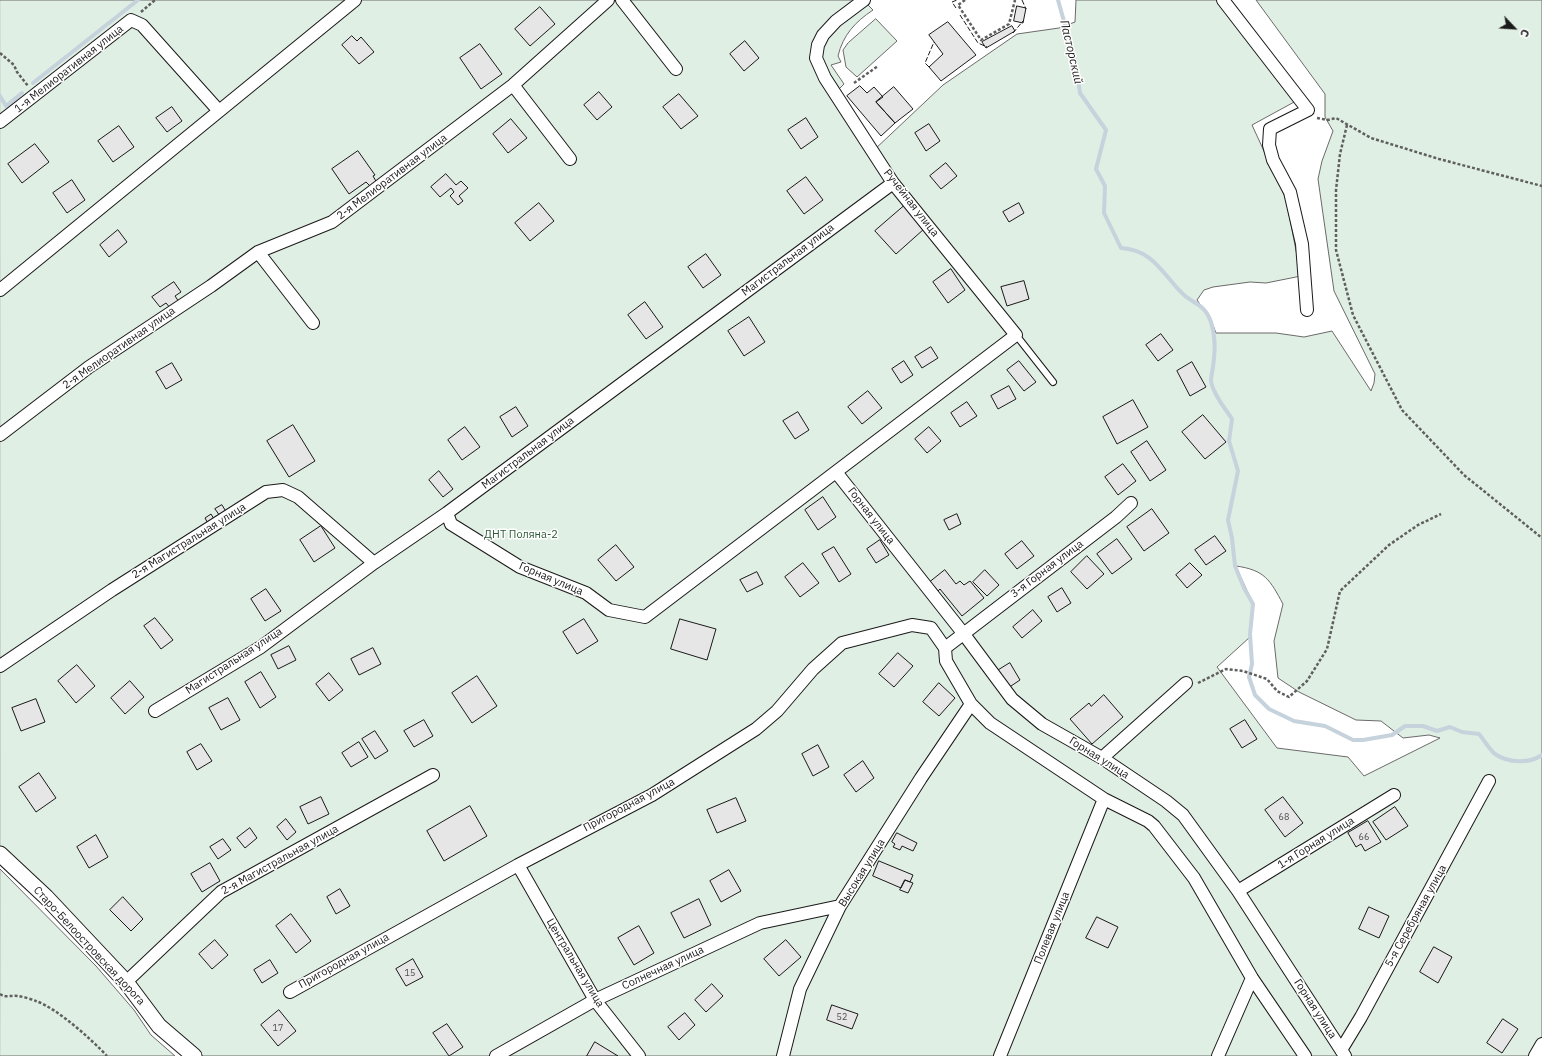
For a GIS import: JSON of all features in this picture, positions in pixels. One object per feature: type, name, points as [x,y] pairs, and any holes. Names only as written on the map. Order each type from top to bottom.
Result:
[{"type":"street","points":[[0,290],[355,0]]},
{"type":"street","name":"2-я Мелиоративная улица","points":[[0,435],[89,366],[211,286],[258,252],[332,222],[513,85],[608,0]]},
{"type":"street","points":[[622,0],[676,69]]},
{"type":"street","name":"Ручейная улица","points":[[864,0],[836,21],[823,36],[818,45],[816,58],[825,78],[893,183],[1016,335]]},
{"type":"street","points":[[1223,0],[1308,110],[1270,129],[1269,145],[1273,160],[1290,192],[1302,244],[1307,310]]},
{"type":"street","name":"1-я Мелиоративная улица","points":[[0,122],[131,20],[142,26],[219,111]]},
{"type":"street","points":[[513,85],[570,159]]},
{"type":"street","name":"Магистральная улица","points":[[155,711],[261,647],[374,563],[447,513],[893,183]]},
{"type":"street","points":[[258,252],[313,323]]},
{"type":"street","name":"Горная улица","points":[[447,513],[451,524],[520,566],[586,593],[609,610],[644,617],[1016,335]]},
{"type":"street","name":"Горная улица","points":[[836,472],[963,633],[1012,699],[1042,724],[1102,758],[1166,801],[1183,815],[1238,891],[1343,1053]]},
{"type":"street","name":"2-я Магистральная улица","points":[[0,666],[112,590],[266,492],[283,490],[298,497],[374,563]]},
{"type":"street","name":"3-я Горная улица","points":[[945,648],[1116,517],[1130,503]]},
{"type":"street","name":"Пригородная улица","points":[[290,992],[518,865],[652,795],[756,729],[777,711],[813,669],[842,643],[912,625],[931,628],[945,648]]},
{"type":"street","points":[[945,648],[946,661],[971,704],[990,723],[1011,739],[1104,799],[1148,821],[1154,826],[1194,878],[1252,978],[1305,1056]]},
{"type":"street","points":[[1102,758],[1186,683]]},
{"type":"street","name":"Высокая улица","points":[[783,1056],[800,989],[840,906],[921,778],[971,704]]},
{"type":"street","name":"2-я Магистральная улица","points":[[126,982],[221,892],[433,775]]},
{"type":"street","name":"5-я Серебряная улица","points":[[1343,1053],[1368,1003],[1489,781]]},
{"type":"street","name":"1-я Горная улица","points":[[1238,891],[1394,795]]},
{"type":"street","name":"Полевая улица","points":[[1000,1056],[1104,799]]},
{"type":"street","name":"Старо-Белоостровская дорога","points":[[0,854],[46,897],[126,982],[159,1026],[194,1056]]},
{"type":"street","name":"Центральная улица","points":[[518,865],[595,1000],[639,1056]]},
{"type":"street","name":"Солнечная улица","points":[[496,1056],[595,1000],[760,923],[840,906]]},
{"type":"street","points":[[1218,1056],[1252,978]]},
{"type":"street","points":[[1535,1056],[1542,1044]]},
{"type":"lane","points":[[1016,335],[1053,382]]},
{"type":"path","points":[[965,0],[959,3],[959,10],[981,40],[1009,24],[1015,0]]},
{"type":"path","points":[[0,53],[14,65],[33,96]]},
{"type":"path","points":[[854,83],[878,66]]},
{"type":"path","points":[[1308,110],[1314,118],[1328,120],[1336,118],[1371,138],[1438,159],[1542,186]]},
{"type":"path","points":[[1347,125],[1340,154],[1336,190],[1336,250],[1353,315],[1402,410],[1464,475],[1542,538]]},
{"type":"path","points":[[1186,683],[1194,685],[1226,669],[1243,671],[1267,679],[1277,690],[1289,697],[1307,681],[1327,649],[1340,591],[1389,545],[1418,525],[1441,514]]},
{"type":"path","points":[[0,994],[3,996],[17,996],[38,1001],[65,1019],[107,1056]]},
{"type":"green space","name":"ДНТ Поляна-2","points":[[0,0],[863,0],[873,10],[855,24],[847,35],[840,48],[838,56],[841,62],[831,65],[844,84],[834,94],[873,151],[943,85],[1017,34],[1059,28],[1075,22],[1076,0],[1223,0],[1296,101],[1252,125],[1286,199],[1301,276],[1266,283],[1250,282],[1213,287],[1204,290],[1197,300],[1211,320],[1216,333],[1276,333],[1304,337],[1332,331],[1371,391],[1375,374],[1334,291],[1318,179],[1322,161],[1333,131],[1325,117],[1325,94],[1256,0],[1542,0],[1542,1056],[194,1056],[0,854]],"holes":[[[1236,566],[1254,570],[1266,578],[1274,588],[1283,604],[1274,641],[1278,678],[1299,692],[1356,720],[1381,721],[1403,738],[1429,735],[1440,738],[1364,776],[1348,757],[1277,748],[1217,667],[1250,637],[1253,604]]]},
{"type":"green space","points":[[876,19],[897,41],[857,77],[846,67],[843,50],[848,43]]},
{"type":"green space","points":[[0,869],[96,966],[134,1010],[151,1035],[175,1056],[0,1056]]},
{"type":"building","points":[[1017,6],[1026,8],[1023,23],[1014,21]]},
{"type":"building","points":[[540,7],[555,24],[530,46],[515,29]]},
{"type":"building","points":[[948,22],[976,55],[941,81],[929,67],[943,54],[929,35]]},
{"type":"building","points":[[1012,26],[1015,31],[986,48],[982,42]]},
{"type":"building","points":[[352,36],[357,41],[361,37],[374,52],[359,64],[342,45]]},
{"type":"building","points":[[745,41],[759,58],[744,71],[730,54]]},
{"type":"building","points":[[480,44],[502,74],[481,89],[460,58]]},
{"type":"building","points":[[860,86],[867,93],[874,87],[883,97],[876,102],[895,123],[881,136],[847,96]]},
{"type":"building","points":[[894,87],[913,109],[895,123],[876,102]]},
{"type":"building","points":[[599,92],[612,107],[597,120],[584,105]]},
{"type":"building","points":[[679,94],[698,116],[681,129],[663,107]]},
{"type":"building","points":[[172,107],[182,121],[167,132],[156,118]]},
{"type":"building","points":[[806,118],[818,137],[801,149],[788,130]]},
{"type":"building","points":[[511,119],[527,138],[508,153],[493,134]]},
{"type":"building","points":[[929,124],[940,141],[926,151],[915,133]]},
{"type":"building","points":[[119,126],[134,147],[113,162],[98,141]]},
{"type":"building","points":[[35,144],[49,162],[22,183],[8,164]]},
{"type":"building","points":[[358,151],[375,175],[373,176],[377,183],[371,187],[366,182],[349,194],[332,169]]},
{"type":"building","points":[[946,163],[957,176],[941,189],[930,176]]},
{"type":"building","points":[[446,174],[456,185],[461,181],[468,188],[459,196],[463,201],[458,205],[450,196],[454,192],[451,188],[440,197],[431,187]]},
{"type":"building","points":[[806,177],[823,200],[804,214],[787,191]]},
{"type":"building","points":[[72,180],[85,200],[67,213],[53,193]]},
{"type":"building","points":[[539,203],[554,221],[530,241],[515,223]]},
{"type":"building","points":[[1019,203],[1024,213],[1009,222],[1003,212]]},
{"type":"building","points":[[904,206],[924,229],[896,254],[875,231]]},
{"type":"building","points":[[118,230],[127,242],[109,257],[100,245]]},
{"type":"building","points":[[706,254],[721,275],[703,288],[688,267]]},
{"type":"building","points":[[951,269],[965,290],[948,303],[933,282]]},
{"type":"building","points":[[1024,281],[1029,299],[1007,306],[1001,287]]},
{"type":"building","points":[[174,282],[181,292],[175,296],[179,302],[171,309],[166,303],[160,307],[152,297]]},
{"type":"building","points":[[645,302],[663,327],[646,339],[628,315]]},
{"type":"building","points":[[749,317],[765,342],[744,356],[728,331]]},
{"type":"building","points":[[1161,334],[1173,350],[1158,361],[1146,345]]},
{"type":"building","points":[[931,347],[938,358],[922,368],[915,357]]},
{"type":"building","points":[[904,361],[913,375],[901,383],[892,369]]},
{"type":"building","points":[[1019,361],[1036,382],[1024,391],[1007,370]]},
{"type":"building","points":[[1192,362],[1206,387],[1190,396],[1177,371]]},
{"type":"building","points":[[172,363],[182,380],[166,389],[156,372]]},
{"type":"building","points":[[1009,386],[1016,399],[998,409],[991,396]]},
{"type":"building","points":[[868,391],[882,408],[862,424],[848,407]]},
{"type":"building","points":[[1133,400],[1148,427],[1117,444],[1103,417]]},
{"type":"building","points":[[967,402],[977,416],[960,427],[951,413]]},
{"type":"building","points":[[516,407],[528,426],[512,437],[500,417]]},
{"type":"building","points":[[798,412],[809,430],[795,439],[783,421]]},
{"type":"building","points":[[1203,415],[1226,442],[1205,459],[1182,432]]},
{"type":"building","points":[[293,425],[315,461],[289,477],[267,441]]},
{"type":"building","points":[[465,427],[480,447],[462,460],[448,440]]},
{"type":"building","points":[[929,427],[941,441],[927,453],[915,439]]},
{"type":"building","points":[[1147,441],[1166,470],[1150,481],[1131,452]]},
{"type":"building","points":[[1123,464],[1136,481],[1118,495],[1105,477]]},
{"type":"building","points":[[439,471],[453,489],[443,497],[429,480]]},
{"type":"building","points":[[823,497],[836,517],[818,530],[805,510]]},
{"type":"building","points":[[222,505],[230,518],[211,529],[205,518],[211,514],[214,519],[220,516],[215,509]]},
{"type":"building","points":[[1152,509],[1169,533],[1144,551],[1127,527]]},
{"type":"building","points":[[957,514],[961,524],[949,530],[944,520]]},
{"type":"building","points":[[321,526],[335,548],[314,562],[300,540]]},
{"type":"building","points":[[1215,536],[1226,551],[1206,565],[1195,550]]},
{"type":"building","points":[[1117,539],[1132,559],[1112,574],[1097,554]]},
{"type":"building","points":[[880,540],[889,555],[876,563],[867,549]]},
{"type":"building","points":[[1022,541],[1034,556],[1017,569],[1005,554]]},
{"type":"building","points":[[616,545],[634,567],[616,581],[598,560]]},
{"type":"building","points":[[834,547],[851,574],[839,582],[822,554]]},
{"type":"building","points":[[1087,556],[1104,574],[1087,589],[1071,572]]},
{"type":"building","points":[[803,563],[819,583],[800,597],[785,577]]},
{"type":"building","points":[[1190,563],[1202,575],[1187,588],[1176,575]]},
{"type":"building","points":[[945,570],[956,584],[960,581],[964,585],[970,581],[984,598],[962,616],[940,589],[938,591],[930,582]]},
{"type":"building","points":[[985,570],[999,585],[987,596],[973,582]]},
{"type":"building","points":[[757,572],[763,584],[747,592],[740,580]]},
{"type":"building","points":[[1062,588],[1071,603],[1057,612],[1048,597]]},
{"type":"building","points":[[266,589],[281,611],[265,621],[251,599]]},
{"type":"building","points":[[1033,610],[1042,621],[1022,638],[1013,627]]},
{"type":"building","points":[[155,618],[173,640],[161,649],[144,626]]},
{"type":"building","points":[[584,619],[598,641],[577,654],[563,632]]},
{"type":"building","points":[[680,619],[716,629],[707,660],[671,649]]},
{"type":"building","points":[[289,646],[296,660],[278,669],[271,655]]},
{"type":"building","points":[[373,648],[381,664],[359,675],[351,659]]},
{"type":"building","points":[[898,653],[913,666],[894,687],[879,674]]},
{"type":"building","points":[[1010,663],[1020,680],[1008,688],[997,671]]},
{"type":"building","points":[[77,665],[95,686],[76,703],[58,681]]},
{"type":"building","points":[[261,672],[276,697],[260,708],[245,682]]},
{"type":"building","points":[[329,673],[343,690],[329,701],[316,684]]},
{"type":"building","points":[[477,676],[497,706],[472,723],[452,693]]},
{"type":"building","points":[[130,681],[144,697],[125,714],[111,698]]},
{"type":"building","points":[[939,683],[955,698],[939,716],[923,702]]},
{"type":"building","points":[[1104,695],[1123,717],[1092,744],[1070,719],[1089,703],[1091,706]]},
{"type":"building","points":[[228,698],[240,720],[221,730],[209,708]]},
{"type":"building","points":[[36,699],[45,722],[21,731],[12,708]]},
{"type":"building","points":[[424,720],[433,736],[414,747],[404,731]]},
{"type":"building","points":[[1245,720],[1257,739],[1242,748],[1230,729]]},
{"type":"building","points":[[375,731],[388,751],[375,759],[362,739]]},
{"type":"building","points":[[359,742],[368,757],[351,767],[342,753]]},
{"type":"building","points":[[201,744],[212,761],[197,770],[187,752]]},
{"type":"building","points":[[818,745],[829,767],[813,776],[802,754]]},
{"type":"building","points":[[863,761],[874,778],[856,792],[844,775]]},
{"type":"building","points":[[39,773],[56,798],[36,812],[19,787]]},
{"type":"building","points":[[321,797],[329,814],[308,824],[300,807]]},
{"type":"building","points":[[1283,797],[1303,823],[1285,837],[1265,810]]},
{"type":"building","points":[[736,798],[746,821],[717,833],[707,810]]},
{"type":"building","points":[[470,806],[487,836],[444,861],[427,831]]},
{"type":"building","points":[[1395,807],[1408,826],[1386,840],[1373,822]]},
{"type":"building","points":[[286,819],[296,832],[287,840],[277,827]]},
{"type":"building","points":[[1368,821],[1381,842],[1365,851],[1361,844],[1356,847],[1348,833]]},
{"type":"building","points":[[250,828],[257,838],[245,848],[237,838]]},
{"type":"building","points":[[897,833],[917,843],[913,851],[902,846],[900,850],[893,847],[895,844],[892,842]]},
{"type":"building","points":[[96,835],[108,857],[89,868],[77,847]]},
{"type":"building","points":[[223,839],[231,850],[218,859],[210,847]]},
{"type":"building","points":[[879,861],[913,875],[910,882],[905,880],[901,888],[873,876]]},
{"type":"building","points":[[210,863],[220,881],[202,892],[191,874]]},
{"type":"building","points":[[729,870],[741,891],[721,902],[710,881]]},
{"type":"building","points":[[905,880],[913,883],[908,893],[900,890]]},
{"type":"building","points":[[340,889],[350,906],[336,914],[327,897]]},
{"type":"building","points":[[123,897],[143,919],[131,931],[110,910]]},
{"type":"building","points":[[699,899],[711,925],[684,938],[671,913]]},
{"type":"building","points":[[1369,907],[1389,916],[1379,938],[1359,929]]},
{"type":"building","points":[[291,914],[311,941],[296,953],[276,926]]},
{"type":"building","points":[[1097,917],[1118,927],[1108,948],[1086,938]]},
{"type":"building","points":[[639,926],[654,953],[634,965],[618,938]]},
{"type":"building","points":[[215,940],[228,955],[212,969],[199,954]]},
{"type":"building","points":[[786,940],[801,957],[779,976],[764,959]]},
{"type":"building","points":[[1434,947],[1452,957],[1438,983],[1420,972]]},
{"type":"building","points":[[413,959],[423,977],[406,986],[396,969]]},
{"type":"building","points":[[270,960],[278,973],[262,983],[254,970]]},
{"type":"building","points":[[712,984],[723,996],[706,1012],[695,1000]]},
{"type":"building","points":[[832,1005],[858,1014],[852,1029],[827,1020]]},
{"type":"building","points":[[279,1010],[296,1031],[278,1046],[261,1025]]},
{"type":"building","points":[[685,1013],[695,1025],[679,1040],[668,1027]]},
{"type":"building","points":[[1503,1019],[1518,1029],[1502,1053],[1487,1043]]},
{"type":"building","points":[[447,1024],[463,1047],[449,1056],[433,1033]]},
{"type":"building","points":[[595,1042],[618,1056],[587,1056]]},
{"type":"waterway","points":[[33,83],[138,0]]},
{"type":"waterway","name":"Пасторский","points":[[1058,0],[1076,64],[1080,93],[1106,130],[1096,169],[1105,186],[1104,213],[1121,248],[1132,250],[1148,257],[1184,295],[1205,311],[1211,322],[1215,345],[1211,382],[1212,387],[1232,419],[1229,441],[1238,471],[1228,520],[1232,538],[1235,566],[1244,588],[1253,604],[1250,634],[1252,664],[1249,677],[1255,695],[1269,709],[1294,721],[1325,726],[1353,740],[1363,740],[1392,735],[1405,726],[1423,726],[1437,731],[1450,727],[1462,732],[1479,734],[1495,754],[1512,761],[1531,760],[1542,755]]},
{"type":"waterway","points":[[0,96],[6,106],[22,93]]},
{"type":"fence","points":[[956,8],[952,2],[957,0]]},
{"type":"fence","points":[[1022,0],[1026,9]]},
{"type":"fence","points":[[960,15],[978,43],[987,47]]},
{"type":"fence","points":[[1013,33],[1023,21]]},
{"type":"fence","points":[[929,67],[925,63],[934,42]]}]
